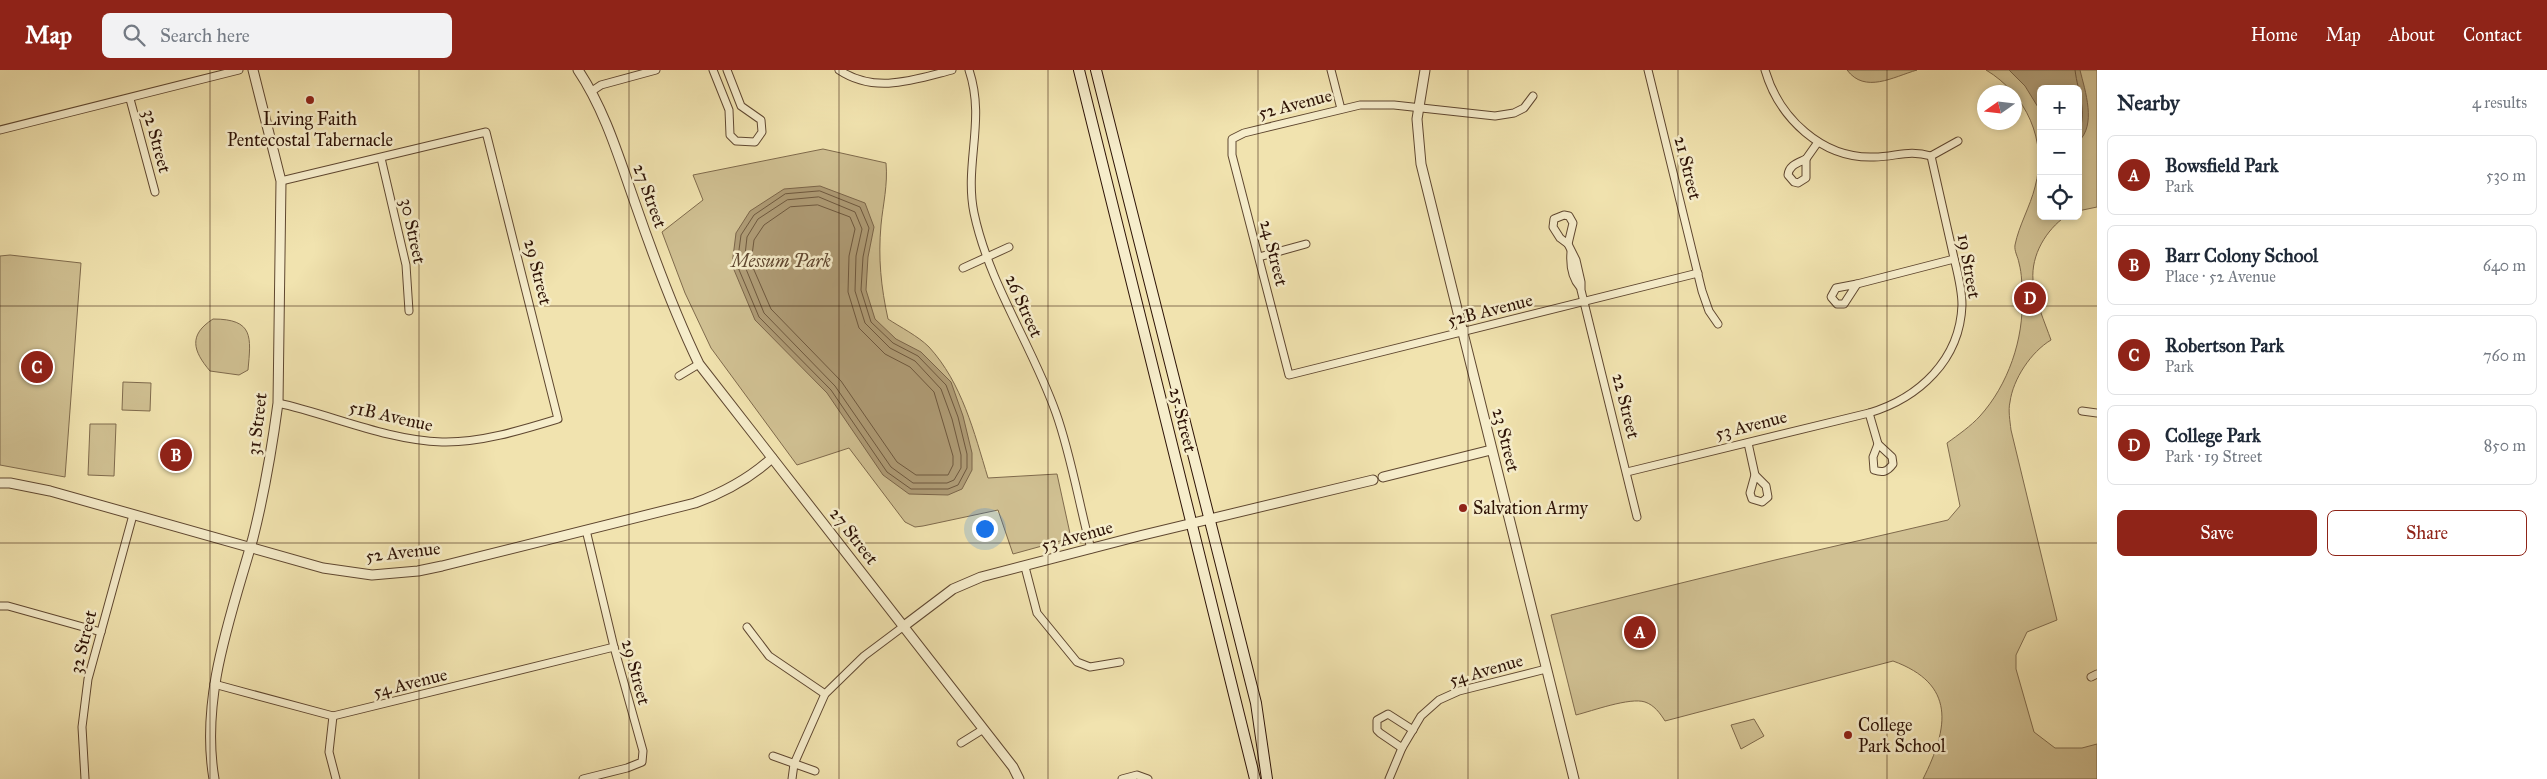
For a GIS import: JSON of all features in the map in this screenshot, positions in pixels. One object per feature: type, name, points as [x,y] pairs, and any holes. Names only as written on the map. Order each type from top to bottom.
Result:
[{"type":"main road","name":"25 Street","points":[[1079,70],[1255,779]]},
{"type":"main road","name":"25 Street","points":[[1096,70],[1256,703],[1266,779]]},
{"type":"street","points":[[0,130],[130,99],[239,70]]},
{"type":"street","name":"31 Street","points":[[214,779],[209,727],[214,684],[250,548],[274,439],[278,403],[281,181],[253,70]]},
{"type":"street","name":"27 Street","points":[[578,70],[592,90],[612,138],[680,324],[699,364],[904,626],[982,730],[1013,767],[1019,779]]},
{"type":"street","points":[[592,90],[601,85],[656,70]]},
{"type":"street","points":[[713,70],[728,110],[730,135],[736,142],[755,142],[762,132],[761,120],[741,106],[727,70]]},
{"type":"street","points":[[839,70],[858,81],[882,84],[904,82],[952,70]]},
{"type":"street","name":"26 Street","points":[[970,70],[975,89],[977,115],[972,193],[974,212],[986,257],[1056,413],[1091,549]]},
{"type":"street","points":[[1331,70],[1341,109]]},
{"type":"street","points":[[1418,108],[1425,70]]},
{"type":"street","name":"21 Street","points":[[1648,70],[1698,273],[1709,311],[1718,324]]},
{"type":"street","points":[[1764,70],[1770,87],[1786,113],[1818,142],[1853,156],[1874,158],[1917,152],[1931,156],[1958,141]]},
{"type":"street","points":[[718,84],[730,79]]},
{"type":"street","name":"52 Avenue","points":[[1232,139],[1244,133],[1341,109],[1378,104],[1495,116],[1514,113],[1524,108],[1533,96]]},
{"type":"street","name":"32 Street","points":[[130,99],[155,192]]},
{"type":"street","points":[[728,110],[741,106]]},
{"type":"street","name":"23 Street","points":[[1418,108],[1416,126],[1420,164],[1574,779]]},
{"type":"street","name":"29 Street","points":[[381,158],[486,132],[558,419]]},
{"type":"street","name":"24 Street","points":[[1232,139],[1232,154],[1289,375]]},
{"type":"street","points":[[1806,160],[1818,142]]},
{"type":"street","name":"19 Street","points":[[1883,409],[1904,399],[1928,382],[1951,349],[1956,336],[1962,306],[1960,286],[1931,156]]},
{"type":"street","points":[[281,181],[381,158]]},
{"type":"street","name":"30 Street","points":[[381,158],[406,265],[409,311]]},
{"type":"street","points":[[1259,256],[1306,244]]},
{"type":"street","name":"22 Street","points":[[1568,244],[1571,252],[1570,262],[1584,302],[1637,517]]},
{"type":"street","points":[[963,268],[1009,247]]},
{"type":"street","points":[[1857,284],[1954,259]]},
{"type":"street","name":"52B Avenue","points":[[1289,375],[1698,273]]},
{"type":"street","points":[[679,376],[699,364]]},
{"type":"street","name":"51B Avenue","points":[[278,403],[404,437],[442,442],[502,434],[558,419]]},
{"type":"street","name":"53 Avenue","points":[[1627,472],[1883,409]]},
{"type":"street","points":[[2082,411],[2097,413]]},
{"type":"street","points":[[1870,413],[1878,444]]},
{"type":"street","points":[[1748,443],[1755,475]]},
{"type":"street","points":[[1372,480],[1492,450]]},
{"type":"street","name":"52 Avenue","points":[[0,483],[10,483],[50,491],[322,568],[372,575],[434,567],[695,503],[728,490],[748,478],[772,458]]},
{"type":"street","name":"53 Avenue","points":[[825,694],[864,656],[953,589],[981,577],[1209,518],[1372,480]]},
{"type":"street","name":"32 Street","points":[[85,779],[82,727],[88,679],[133,515]]},
{"type":"street","name":"29 Street","points":[[583,779],[627,768],[642,762],[643,751],[614,647],[586,530]]},
{"type":"street","points":[[1025,567],[1037,613],[1077,662],[1090,668],[1120,662]]},
{"type":"street","points":[[0,606],[8,606],[101,632]]},
{"type":"street","points":[[747,628],[769,656],[825,694],[794,764],[792,779]]},
{"type":"street","name":"54 Avenue","points":[[214,684],[333,716],[614,647]]},
{"type":"street","name":"54 Avenue","points":[[1389,779],[1402,748],[1430,707],[1449,695],[1546,669]]},
{"type":"street","points":[[1402,748],[1377,730],[1377,720],[1388,714],[1413,730]]},
{"type":"street","points":[[333,716],[329,752],[336,779]]},
{"type":"street","points":[[961,743],[982,730]]},
{"type":"street","points":[[773,756],[815,771]]},
{"type":"street","points":[[1122,779],[1137,775],[1148,778]]},
{"type":"green space","points":[[1847,70],[1917,70],[1880,82],[1871,82],[1862,81],[1854,77]]},
{"type":"green space","points":[[1986,70],[2097,70],[2097,207],[2082,210],[2082,85],[2037,85],[2037,144],[2036,136],[2022,104],[2022,85],[2005,85]]},
{"type":"green space","name":"Messum Park","points":[[823,149],[886,163],[880,261],[888,319],[925,343],[950,376],[966,409],[988,478],[1057,474],[1071,538],[1013,554],[998,510],[923,526],[915,527],[905,522],[849,448],[797,465],[711,348],[685,293],[662,232],[703,200],[693,175]]},
{"type":"green space","points":[[2037,176],[2037,220],[2061,220],[2052,228],[2041,244],[2034,261],[2033,271],[2035,295],[2051,340],[2030,359],[2019,375],[2012,393],[2009,416],[2057,620],[2027,632],[2016,655],[2016,669],[2034,732],[2055,748],[2082,748],[2097,744],[2097,779],[1923,779],[1938,742],[1942,725],[1941,709],[1937,695],[1928,682],[1913,671],[1893,661],[1665,721],[1651,705],[1638,701],[1621,703],[1576,715],[1551,615],[1948,520],[1960,506],[1947,443],[1973,423],[1990,404],[2006,376],[2017,345],[2022,313],[2022,289],[2015,245],[2035,187]]},
{"type":"green space","points":[[10,255],[81,263],[65,477],[0,465],[0,256]]},
{"type":"green space","points":[[213,319],[236,322],[243,326],[249,339],[248,370],[239,375],[210,371],[204,364],[197,350],[197,337],[205,325]]},
{"type":"green space","points":[[123,382],[151,383],[150,411],[122,410]]},
{"type":"green space","points":[[90,424],[116,424],[114,476],[88,475]]},
{"type":"green space","points":[[1754,719],[1764,736],[1741,749],[1731,725]]},
{"type":"water","points":[[2009,70],[2080,70],[2088,108],[2087,127],[2082,137],[2082,85],[2037,85],[2037,106],[2025,86]]},
{"type":"water","points":[[820,186],[865,203],[874,227],[868,257],[866,290],[875,319],[896,339],[921,352],[951,382],[963,416],[972,453],[972,470],[962,489],[948,495],[909,494],[883,475],[827,393],[755,320],[732,265],[736,233],[750,211],[784,189]]},
{"type":"place","name":"Living Faith Pentecostal Tabernacle","points":[[310,100]]},
{"type":"place","name":"College Park","points":[[2030,298]]},
{"type":"place","name":"Robertson Park","points":[[37,367]]},
{"type":"place","name":"Barr Colony School","points":[[176,455]]},
{"type":"place","name":"Salvation Army","points":[[1463,508]]},
{"type":"place","name":"Bowsfield Park","points":[[1640,632]]},
{"type":"place","name":"College Park School","points":[[1848,735]]}]
